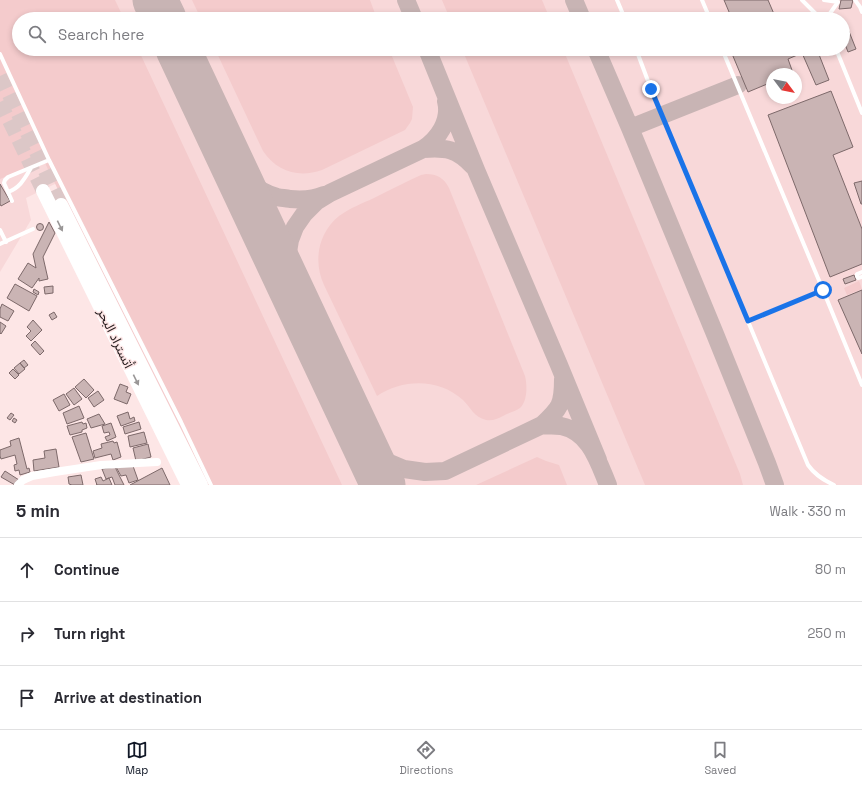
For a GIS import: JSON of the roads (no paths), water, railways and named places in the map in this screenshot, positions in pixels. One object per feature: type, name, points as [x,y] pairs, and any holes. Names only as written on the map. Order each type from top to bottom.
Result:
[{"type":"highway","name":"أتستراد البحر","points":[[43,191],[188,485]]},
{"type":"highway","name":"أتستراد البحر","points":[[61,205],[201,485]]},
{"type":"street","points":[[18,485],[23,480],[32,476],[55,472],[101,465],[157,462]]},
{"type":"lane","points":[[617,0],[622,12]]},
{"type":"lane","points":[[702,0],[707,12]]},
{"type":"lane","points":[[802,0],[815,12]]},
{"type":"lane","points":[[824,0],[838,2],[831,12]]},
{"type":"lane","points":[[855,0],[862,12]]},
{"type":"lane","points":[[0,54],[49,160],[181,422],[211,485]]},
{"type":"lane","points":[[639,56],[808,465],[818,477],[834,485]]},
{"type":"lane","points":[[725,56],[862,384]]},
{"type":"lane","points":[[839,56],[862,113]]},
{"type":"lane","points":[[12,201],[4,183],[5,180],[49,160]]},
{"type":"lane","points":[[8,192],[13,191],[20,184],[31,167]]},
{"type":"lane","points":[[0,244],[33,229]]},
{"type":"lane","points":[[0,230],[6,242]]},
{"type":"lane","points":[[862,272],[857,274],[858,278],[862,277]]},
{"type":"lane","points":[[748,321],[823,290]]},
{"type":"tunnel","points":[[0,76],[61,205]]},
{"type":"tunnel","points":[[0,102],[43,191]]}]
